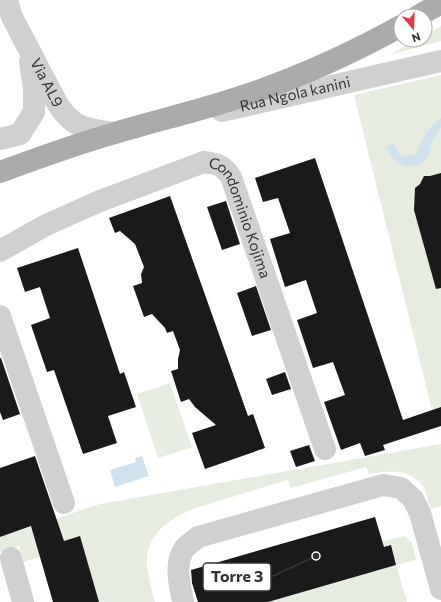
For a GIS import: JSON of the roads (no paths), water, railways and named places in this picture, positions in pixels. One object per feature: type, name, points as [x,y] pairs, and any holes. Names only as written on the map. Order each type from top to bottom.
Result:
[{"type":"main road","points":[[432,8],[441,3]]},
{"type":"main road","name":"Rua Ngola kanini","points":[[0,172],[41,156],[115,133],[246,96],[310,71],[393,30]]},
{"type":"street","name":"Via AL9","points":[[7,0],[12,16],[64,114],[73,122],[87,129],[115,133]]},
{"type":"street","points":[[0,139],[20,134],[34,112],[34,88],[28,47]]},
{"type":"street","name":"Rua Ngola kanini","points":[[148,124],[236,108],[441,60]]},
{"type":"street","name":"Condominio Kojima","points":[[0,251],[46,225],[100,201],[204,162],[215,163],[225,168],[231,177],[324,450]]},
{"type":"street","points":[[0,316],[64,503]]},
{"type":"street","points":[[183,602],[179,582],[178,563],[184,549],[198,537],[383,485],[401,488],[413,499],[420,513],[441,589]]},
{"type":"street","points":[[11,558],[23,602]]},
{"type":"water","points":[[441,118],[441,127],[433,140],[427,158],[419,164],[407,166],[397,161],[388,152],[386,146],[395,144],[398,152],[402,155],[408,156],[416,154],[426,133]]},
{"type":"water","points":[[142,456],[149,476],[115,487],[110,470],[136,462],[135,458]]},
{"type":"place","name":"Torre 3","points":[[316,556]]}]
